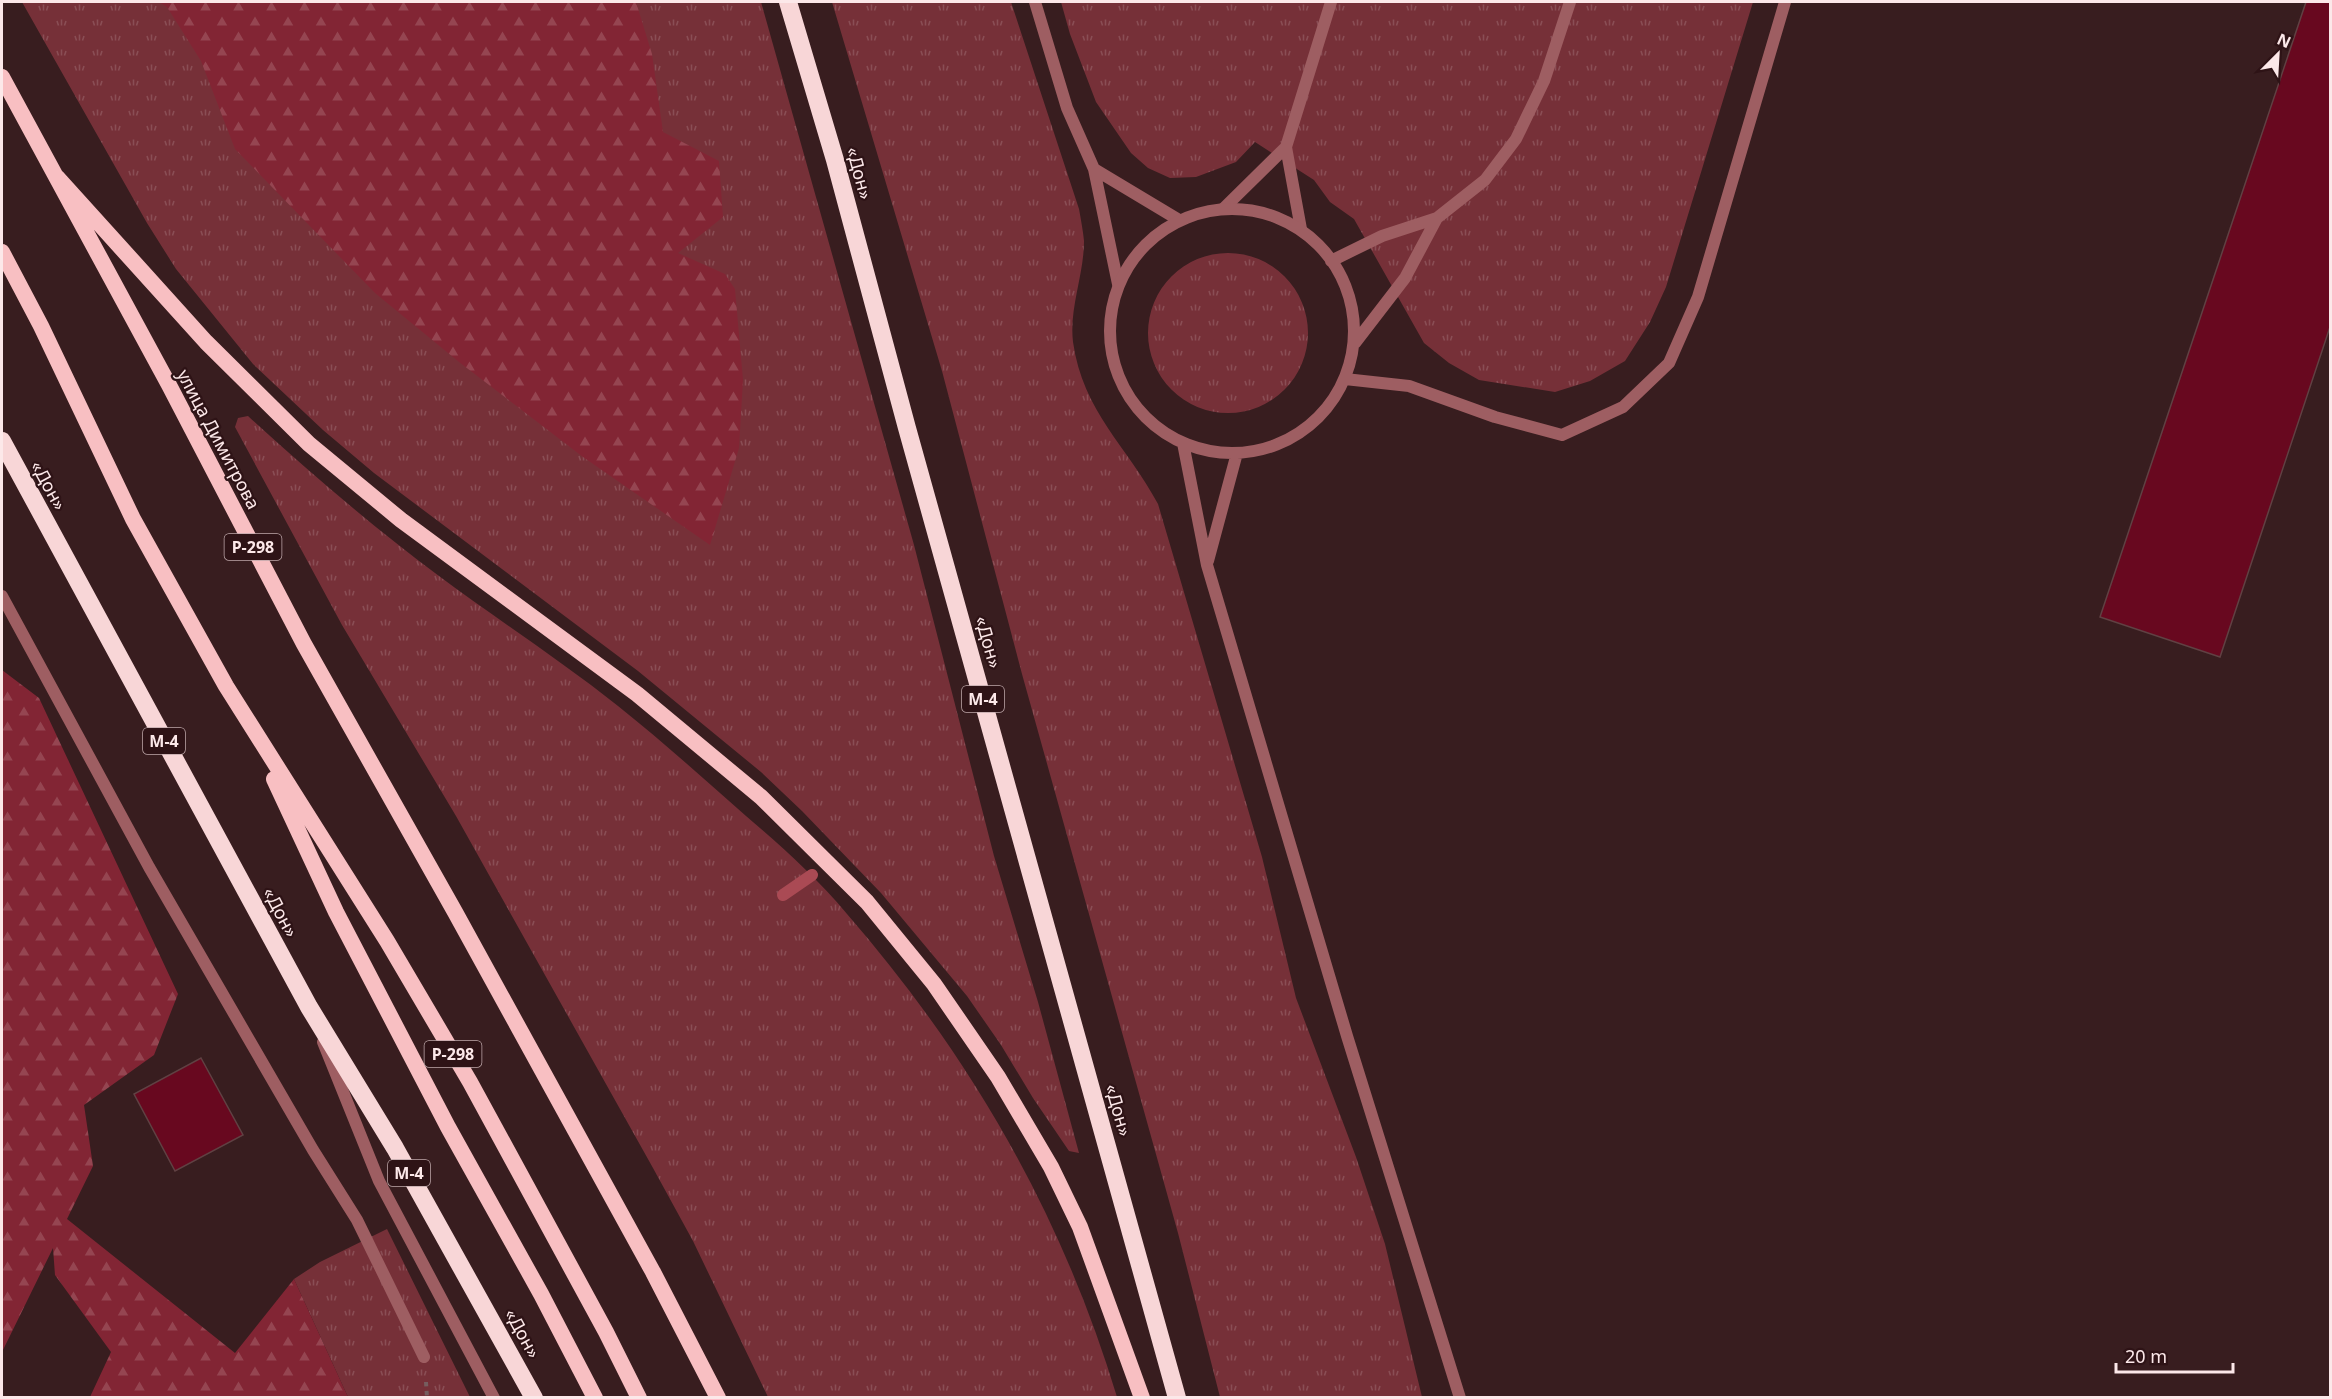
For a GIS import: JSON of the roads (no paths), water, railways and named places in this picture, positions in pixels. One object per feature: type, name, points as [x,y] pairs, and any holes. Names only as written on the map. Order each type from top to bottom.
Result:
[{"type":"highway","name":"«Дон»","points":[[788,2],[835,160],[907,428],[1177,1398]]},
{"type":"highway","name":"улица Димитрова","points":[[2,77],[169,385],[304,644],[455,912],[653,1272],[718,1398]]},
{"type":"highway","points":[[57,177],[206,342],[309,444],[401,520],[637,694],[760,796],[867,902],[934,984],[998,1077],[1051,1167],[1080,1227],[1142,1398]]},
{"type":"highway","name":"Р-298","points":[[2,252],[133,519],[248,721],[387,941],[470,1082],[606,1332],[639,1398]]},
{"type":"highway","name":"«Дон»","points":[[2,441],[309,1007],[395,1148],[534,1398]]},
{"type":"highway","points":[[248,721],[336,912],[448,1127],[541,1294],[595,1398]]},
{"type":"street","points":[[1035,2],[1067,108],[1094,169],[1118,284]]},
{"type":"street","points":[[1300,229],[1286,147],[1331,2]]},
{"type":"street","points":[[1331,261],[1382,236],[1437,218],[1485,180],[1516,139],[1544,81],[1570,2]]},
{"type":"street","points":[[1345,379],[1409,386],[1495,417],[1562,435],[1623,407],[1669,363],[1698,297],[1785,2]]},
{"type":"street","points":[[1224,208],[1286,147]]},
{"type":"street","points":[[1094,169],[1179,220]]},
{"type":"street","points":[[1224,208],[1260,211],[1300,229],[1318,243],[1343,277],[1352,304],[1355,343],[1345,379],[1324,412],[1294,437],[1275,446],[1237,453],[1183,443],[1152,423],[1124,389],[1112,357],[1111,310],[1118,284],[1144,245],[1179,220],[1224,208]]},
{"type":"street","points":[[1355,343],[1405,278],[1437,218]]},
{"type":"street","points":[[1183,443],[1207,565],[1347,1036],[1460,1398]]},
{"type":"street","points":[[1207,565],[1237,453]]},
{"type":"street","points":[[2,596],[148,867],[357,1220],[424,1357]]},
{"type":"street","points":[[309,1007],[380,1180],[494,1398]]},
{"type":"waterway","points":[[783,895],[812,875]]}]
